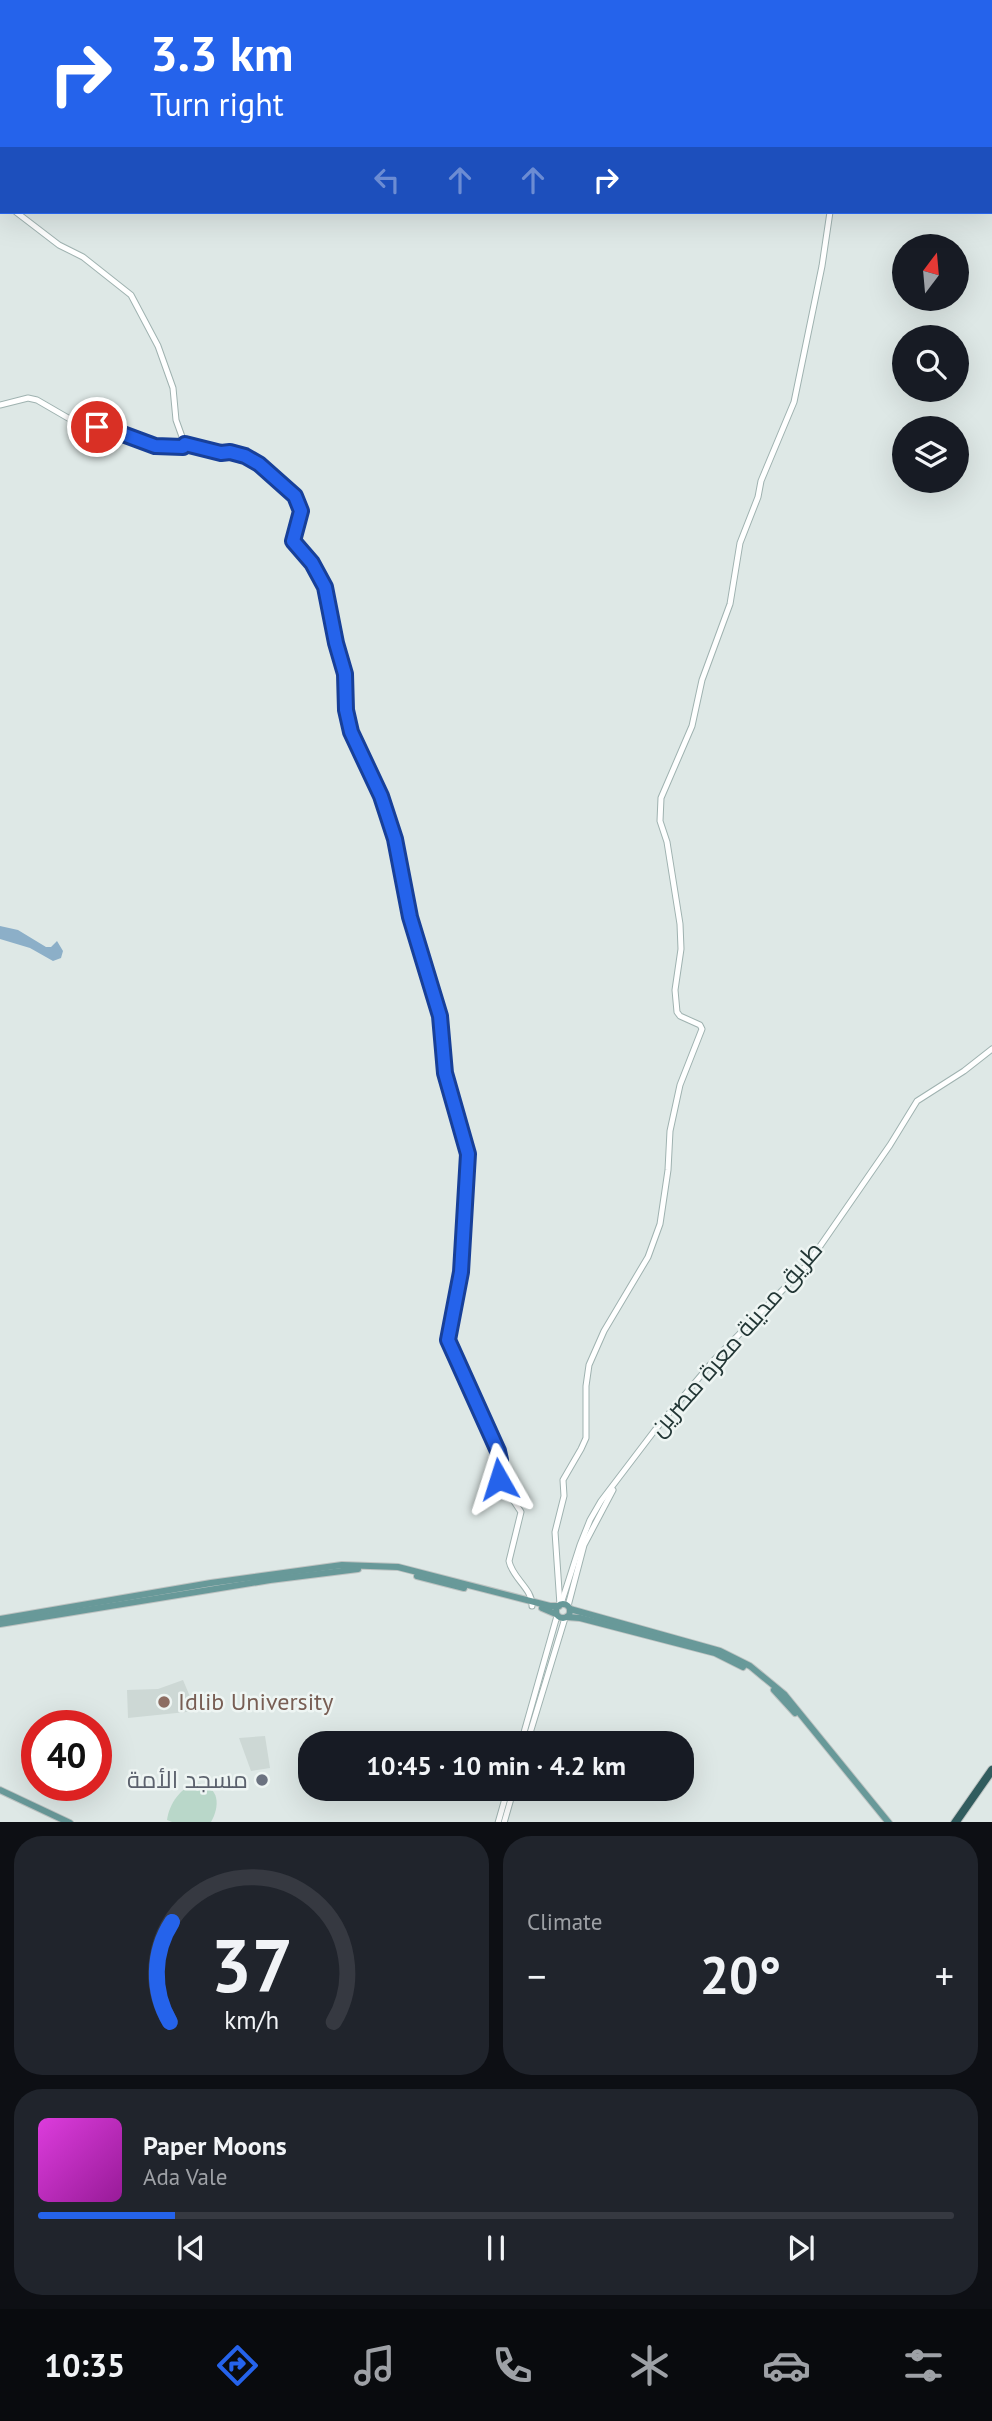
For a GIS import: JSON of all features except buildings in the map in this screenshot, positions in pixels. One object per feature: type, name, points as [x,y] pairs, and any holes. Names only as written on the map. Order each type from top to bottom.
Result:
[{"type":"highway","points":[[955,1822],[992,1770]]},
{"type":"highway","points":[[961,1822],[992,1779]]},
{"type":"main road","points":[[0,1621],[256,1582],[363,1569],[401,1572],[533,1604],[563,1606],[720,1651],[750,1666],[784,1694],[864,1795]]},
{"type":"main road","points":[[533,1604],[561,1616],[580,1618],[715,1653],[748,1669],[782,1698],[887,1822]]},
{"type":"main road","points":[[561,1616],[563,1606]]},
{"type":"main road","points":[[561,1616],[563,1606]]},
{"type":"main road","points":[[0,1792],[64,1822]]},
{"type":"main road","points":[[0,1792],[70,1822]]},
{"type":"street","points":[[19,214],[59,245],[83,257],[131,295],[158,346],[173,388],[176,420],[185,444]]},
{"type":"street","points":[[563,1606],[555,1532],[564,1496],[563,1480],[586,1437],[586,1386],[589,1365],[604,1331],[648,1257],[660,1224],[670,1131],[680,1086],[702,1029],[700,1025],[677,1012],[675,990],[681,948],[680,924],[670,854],[660,821],[660,799],[692,726],[702,680],[730,604],[740,543],[758,497],[761,481],[794,402],[822,266],[830,214]]},
{"type":"street","points":[[0,405],[29,398],[75,422],[120,433],[155,446],[183,447],[185,444],[245,456],[259,464],[295,496],[301,511],[293,541],[312,563],[325,587],[345,674],[346,710],[351,732],[381,796],[395,839],[410,917],[440,1016],[445,1073],[468,1154],[461,1272],[448,1340],[498,1451],[499,1479],[521,1512],[509,1561],[511,1569],[533,1604]]},
{"type":"street","name":"طريق مدينة معرة مصرين","points":[[563,1606],[590,1520],[601,1501],[655,1430],[714,1360],[807,1265],[917,1101],[964,1071],[992,1049]]},
{"type":"street","points":[[525,1731],[561,1616]]},
{"type":"street","points":[[530,1731],[561,1616]]},
{"type":"street","points":[[504,1822],[506,1801]]},
{"type":"street","points":[[498,1822],[508,1801]]},
{"type":"shaded area","points":[[183,1680],[196,1711],[128,1718],[127,1690],[158,1689]]},
{"type":"shaded area","points":[[265,1736],[270,1768],[251,1771],[239,1738]]},
{"type":"green space","points":[[198,1783],[211,1789],[216,1798],[216,1810],[211,1822],[167,1820],[177,1797],[186,1788]]},
{"type":"water","points":[[0,926],[18,930],[46,947],[51,947],[57,941],[63,951],[61,958],[53,961],[30,948],[0,939]]},
{"type":"place","name":"Idlib University","points":[[164,1702]]},
{"type":"place","name":"مسجد الأمة","points":[[262,1780]]},
{"type":"route","points":[[97,427],[155,446],[183,447],[185,444],[245,456],[259,464],[295,496],[301,507],[293,541],[312,563],[325,587],[345,674],[346,710],[351,732],[381,796],[395,839],[410,917],[440,1016],[445,1073],[468,1154],[461,1272],[448,1340],[498,1451],[499,1479]]}]
